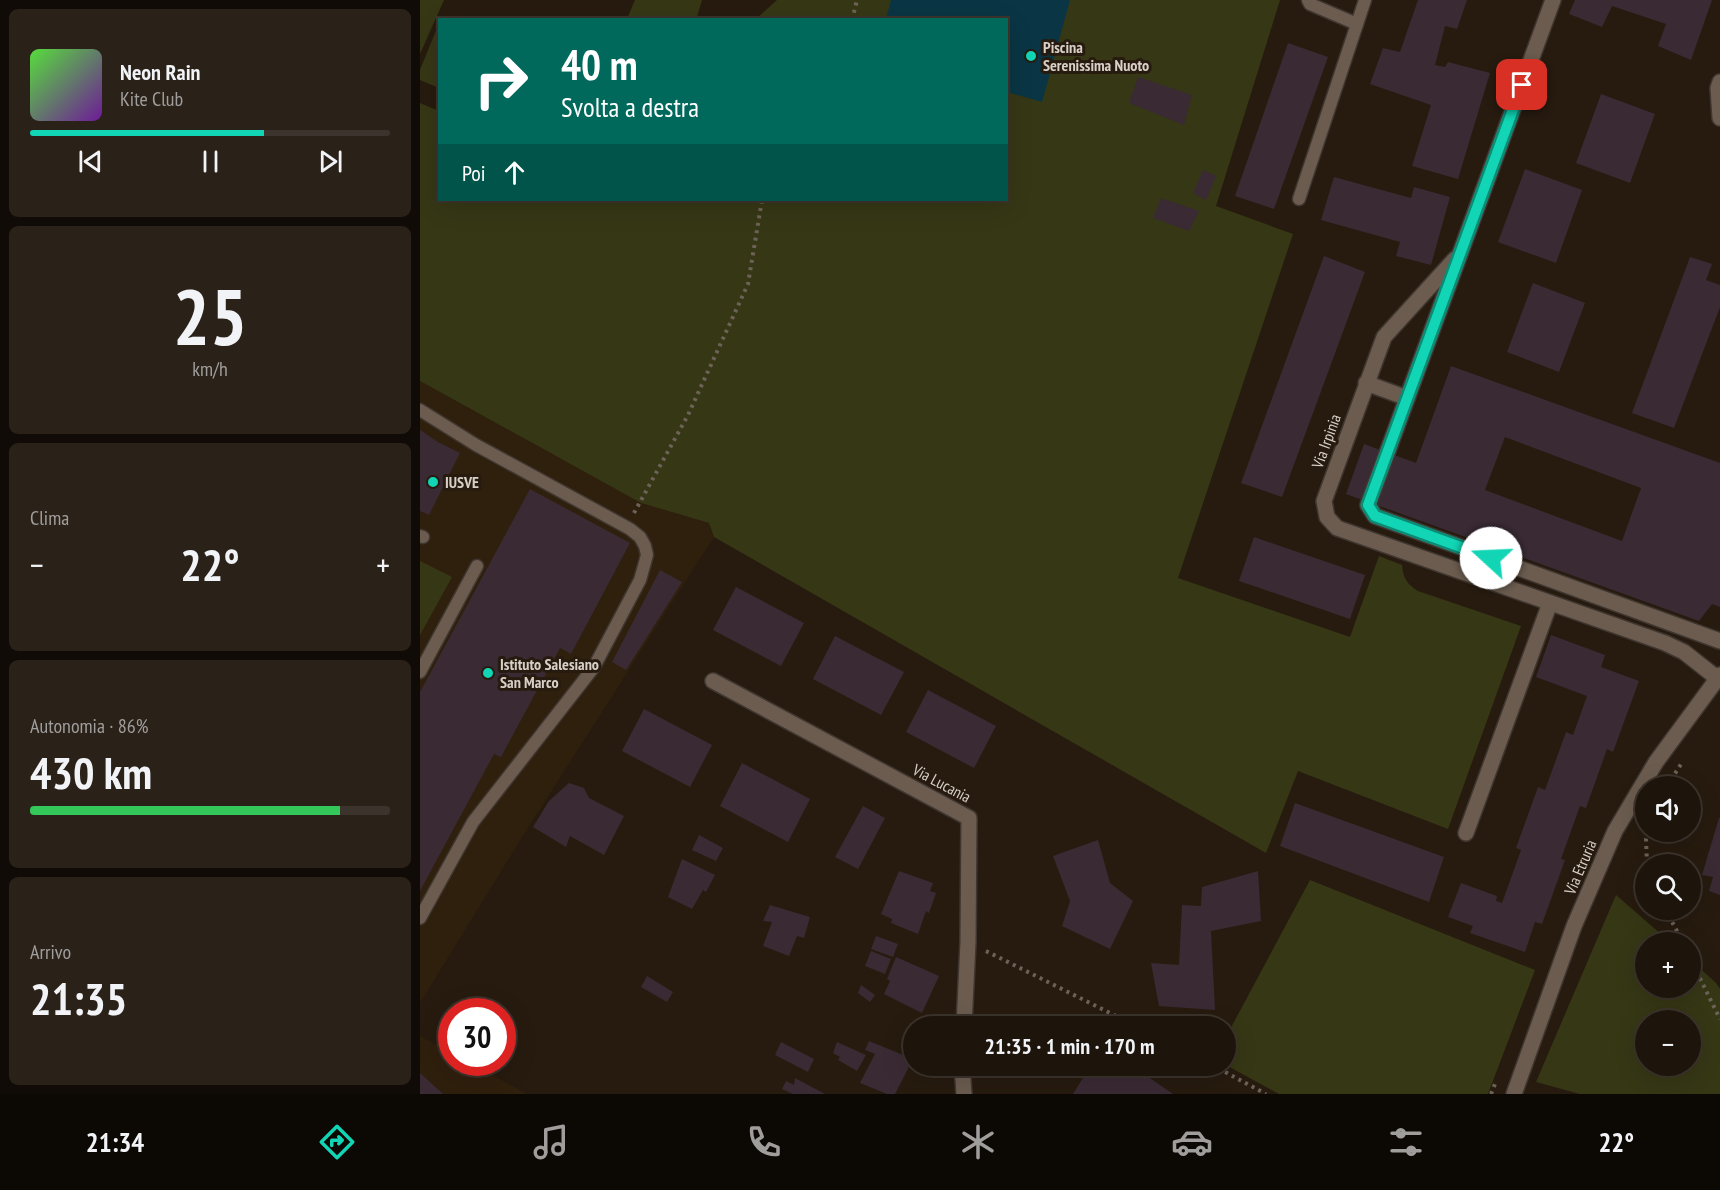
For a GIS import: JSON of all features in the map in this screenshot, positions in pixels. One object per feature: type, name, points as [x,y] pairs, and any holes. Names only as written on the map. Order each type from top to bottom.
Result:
[{"type":"street","name":"Via Irpinia","points":[[1553,0],[1460,254],[1384,337],[1324,501],[1327,517],[1337,528],[1665,643],[1684,652],[1719,676]]},
{"type":"street","points":[[1720,82],[1718,87],[1720,118]]},
{"type":"street","points":[[1460,254],[1368,505],[1375,516],[1720,641]]},
{"type":"street","points":[[1366,383],[1407,398]]},
{"type":"street","points":[[1504,585],[1511,565]]},
{"type":"street","points":[[1466,833],[1550,603]]},
{"type":"street","name":"Via Etruria","points":[[1514,1094],[1574,926],[1615,831],[1656,762],[1719,676]]},
{"type":"street","name":"Via Lucania","points":[[713,681],[969,818],[968,942],[964,1016]]},
{"type":"street","points":[[963,1076],[964,1094]]},
{"type":"lane","points":[[1308,0],[1310,4],[1357,24]]},
{"type":"lane","points":[[1299,199],[1365,0]]},
{"type":"lane","points":[[420,410],[476,445],[630,529],[644,541],[646,555],[640,580],[594,667],[473,822],[420,918]]},
{"type":"lane","points":[[420,672],[477,566]]},
{"type":"path","points":[[852,18],[857,0]]},
{"type":"path","points":[[640,503],[688,415],[748,284],[762,201]]},
{"type":"path","points":[[968,942],[1116,1016]]},
{"type":"path","points":[[1701,980],[1720,1019]]},
{"type":"path","points":[[1232,1076],[1266,1094]]},
{"type":"shaded area","points":[[420,0],[444,0],[420,54]]},
{"type":"shaded area","points":[[635,0],[702,0],[697,17],[725,18],[627,18]]},
{"type":"shaded area","points":[[777,0],[1280,0],[1216,206],[1293,234],[1178,578],[1350,637],[1379,556],[1402,565],[1406,580],[1418,591],[1521,626],[1448,829],[1298,771],[1266,853],[714,537],[709,523],[641,503],[420,381],[420,103],[438,111],[438,201],[1008,201],[1008,18],[757,18]]},
{"type":"shaded area","points":[[438,25],[438,88],[420,80],[420,70]]},
{"type":"shaded area","points":[[420,381],[641,503],[709,523],[714,537],[524,834],[420,1003]]},
{"type":"shaded area","points":[[420,561],[452,577],[420,635]]},
{"type":"shaded area","points":[[1310,880],[1535,970],[1488,1094],[1279,1094],[1236,1070],[1236,1018]]},
{"type":"shaded area","points":[[1616,895],[1635,912],[1635,920],[1645,920],[1659,932],[1635,932],[1635,998],[1701,998],[1701,969],[1720,989],[1720,1094],[1580,1094],[1536,1082]]},
{"type":"shaded area","points":[[420,1036],[438,1046],[438,1076],[494,1076],[527,1094],[420,1094]]},
{"type":"water","name":"Piscina Serenissima Nuoto","points":[[891,0],[1070,0],[1042,102],[1008,92],[1008,18],[886,18]]},
{"type":"building","points":[[1418,0],[1467,0],[1457,29],[1445,26],[1435,65],[1445,67],[1448,62],[1490,73],[1458,179],[1412,166],[1431,105],[1370,84],[1383,48],[1400,52]]},
{"type":"building","points":[[1575,0],[1712,0],[1691,60],[1658,46],[1666,24],[1612,6],[1602,27],[1569,14]]},
{"type":"building","points":[[1288,43],[1328,57],[1274,209],[1235,196]]},
{"type":"building","points":[[1138,77],[1192,95],[1184,125],[1129,103]]},
{"type":"building","points":[[1601,94],[1655,114],[1630,183],[1576,163]]},
{"type":"building","points":[[1525,169],[1582,190],[1556,263],[1498,242]]},
{"type":"building","points":[[1203,170],[1216,176],[1206,200],[1193,193]]},
{"type":"building","points":[[1334,177],[1411,198],[1414,187],[1450,197],[1431,265],[1396,256],[1400,242],[1321,220]]},
{"type":"building","points":[[1161,198],[1199,211],[1189,231],[1153,218]]},
{"type":"building","points":[[1324,256],[1365,272],[1282,497],[1241,483]]},
{"type":"building","points":[[1690,257],[1712,264],[1706,280],[1720,285],[1720,307],[1674,428],[1632,413]]},
{"type":"building","points":[[1533,283],[1585,303],[1559,372],[1507,352]]},
{"type":"building","points":[[1451,366],[1720,463],[1720,607],[1712,604],[1699,621],[1346,494],[1364,444],[1416,463]],"holes":[[[1505,437],[1641,488],[1622,541],[1485,490]]]},
{"type":"building","name":"IUSVE","points":[[420,430],[460,453],[429,515],[420,511]]},
{"type":"building","name":"Istituto Salesiano San Marco","points":[[530,489],[630,543],[571,654],[560,648],[501,757],[494,754],[420,891],[420,692]]},
{"type":"building","points":[[1254,537],[1365,575],[1350,619],[1239,581]]},
{"type":"building","points":[[660,570],[682,582],[626,670],[612,662]]},
{"type":"building","points":[[736,587],[804,623],[781,666],[713,630]]},
{"type":"building","points":[[1551,635],[1605,655],[1601,667],[1639,681],[1613,752],[1607,749],[1586,808],[1580,806],[1561,859],[1565,860],[1542,924],[1535,922],[1525,952],[1470,933],[1473,926],[1448,917],[1461,883],[1497,896],[1496,901],[1502,903],[1521,850],[1516,848],[1538,787],[1545,790],[1566,732],[1573,735],[1587,696],[1536,677]]},
{"type":"building","points":[[835,636],[904,672],[881,715],[813,679]]},
{"type":"building","points":[[928,690],[996,726],[974,768],[906,732]]},
{"type":"building","points":[[644,709],[712,745],[690,787],[622,751]]},
{"type":"building","points":[[742,763],[810,799],[788,842],[720,806]]},
{"type":"building","points":[[569,783],[584,788],[589,798],[624,816],[604,855],[570,836],[566,847],[533,827],[549,801]]},
{"type":"building","points":[[1295,803],[1444,857],[1429,902],[1280,846]]},
{"type":"building","points":[[863,806],[885,818],[858,869],[835,857]]},
{"type":"building","points":[[1719,818],[1720,895],[1709,891],[1713,877],[1702,875]]},
{"type":"building","points":[[699,835],[723,848],[716,861],[692,850]]},
{"type":"building","points":[[1098,840],[1110,883],[1133,901],[1110,949],[1062,926],[1070,901],[1053,856]]},
{"type":"building","points":[[682,859],[715,875],[706,892],[703,890],[692,909],[668,897]]},
{"type":"building","points":[[899,871],[933,883],[930,891],[936,893],[929,913],[926,911],[918,934],[891,923],[892,919],[881,914]]},
{"type":"building","points":[[1258,871],[1261,921],[1211,931],[1215,1010],[1159,1006],[1151,963],[1179,965],[1182,905],[1201,906],[1202,887]]},
{"type":"building","points":[[770,905],[810,917],[804,938],[797,936],[789,956],[763,946],[772,922],[763,921]]},
{"type":"building","points":[[876,936],[898,944],[893,957],[871,949]]},
{"type":"building","points":[[871,951],[891,959],[885,974],[865,966]]},
{"type":"building","points":[[896,957],[939,976],[922,1013],[884,994]]},
{"type":"building","points":[[647,976],[673,992],[667,1002],[641,987]]},
{"type":"building","points":[[861,985],[875,995],[870,1002],[858,993]]},
{"type":"building","points":[[869,1041],[903,1055],[904,1076],[895,1094],[887,1094],[860,1083],[875,1054],[865,1050]]},
{"type":"building","points":[[781,1042],[814,1059],[808,1072],[775,1055]]},
{"type":"building","points":[[837,1042],[866,1055],[857,1071],[838,1060],[840,1057],[833,1053]]},
{"type":"building","points":[[420,1073],[443,1094],[420,1094]]},
{"type":"building","points":[[1084,1076],[1147,1076],[1173,1094],[1073,1094]]},
{"type":"building","points":[[795,1078],[825,1094],[793,1094],[782,1089],[786,1081],[794,1085]]},
{"type":"place","name":"Piscina Serenissima Nuoto","points":[[1031,56]]},
{"type":"place","name":"IUSVE","points":[[433,482]]},
{"type":"place","name":"Istituto Salesiano San Marco","points":[[488,673]]},
{"type":"route","points":[[1491,558],[1375,516],[1368,505],[1522,85]]}]
